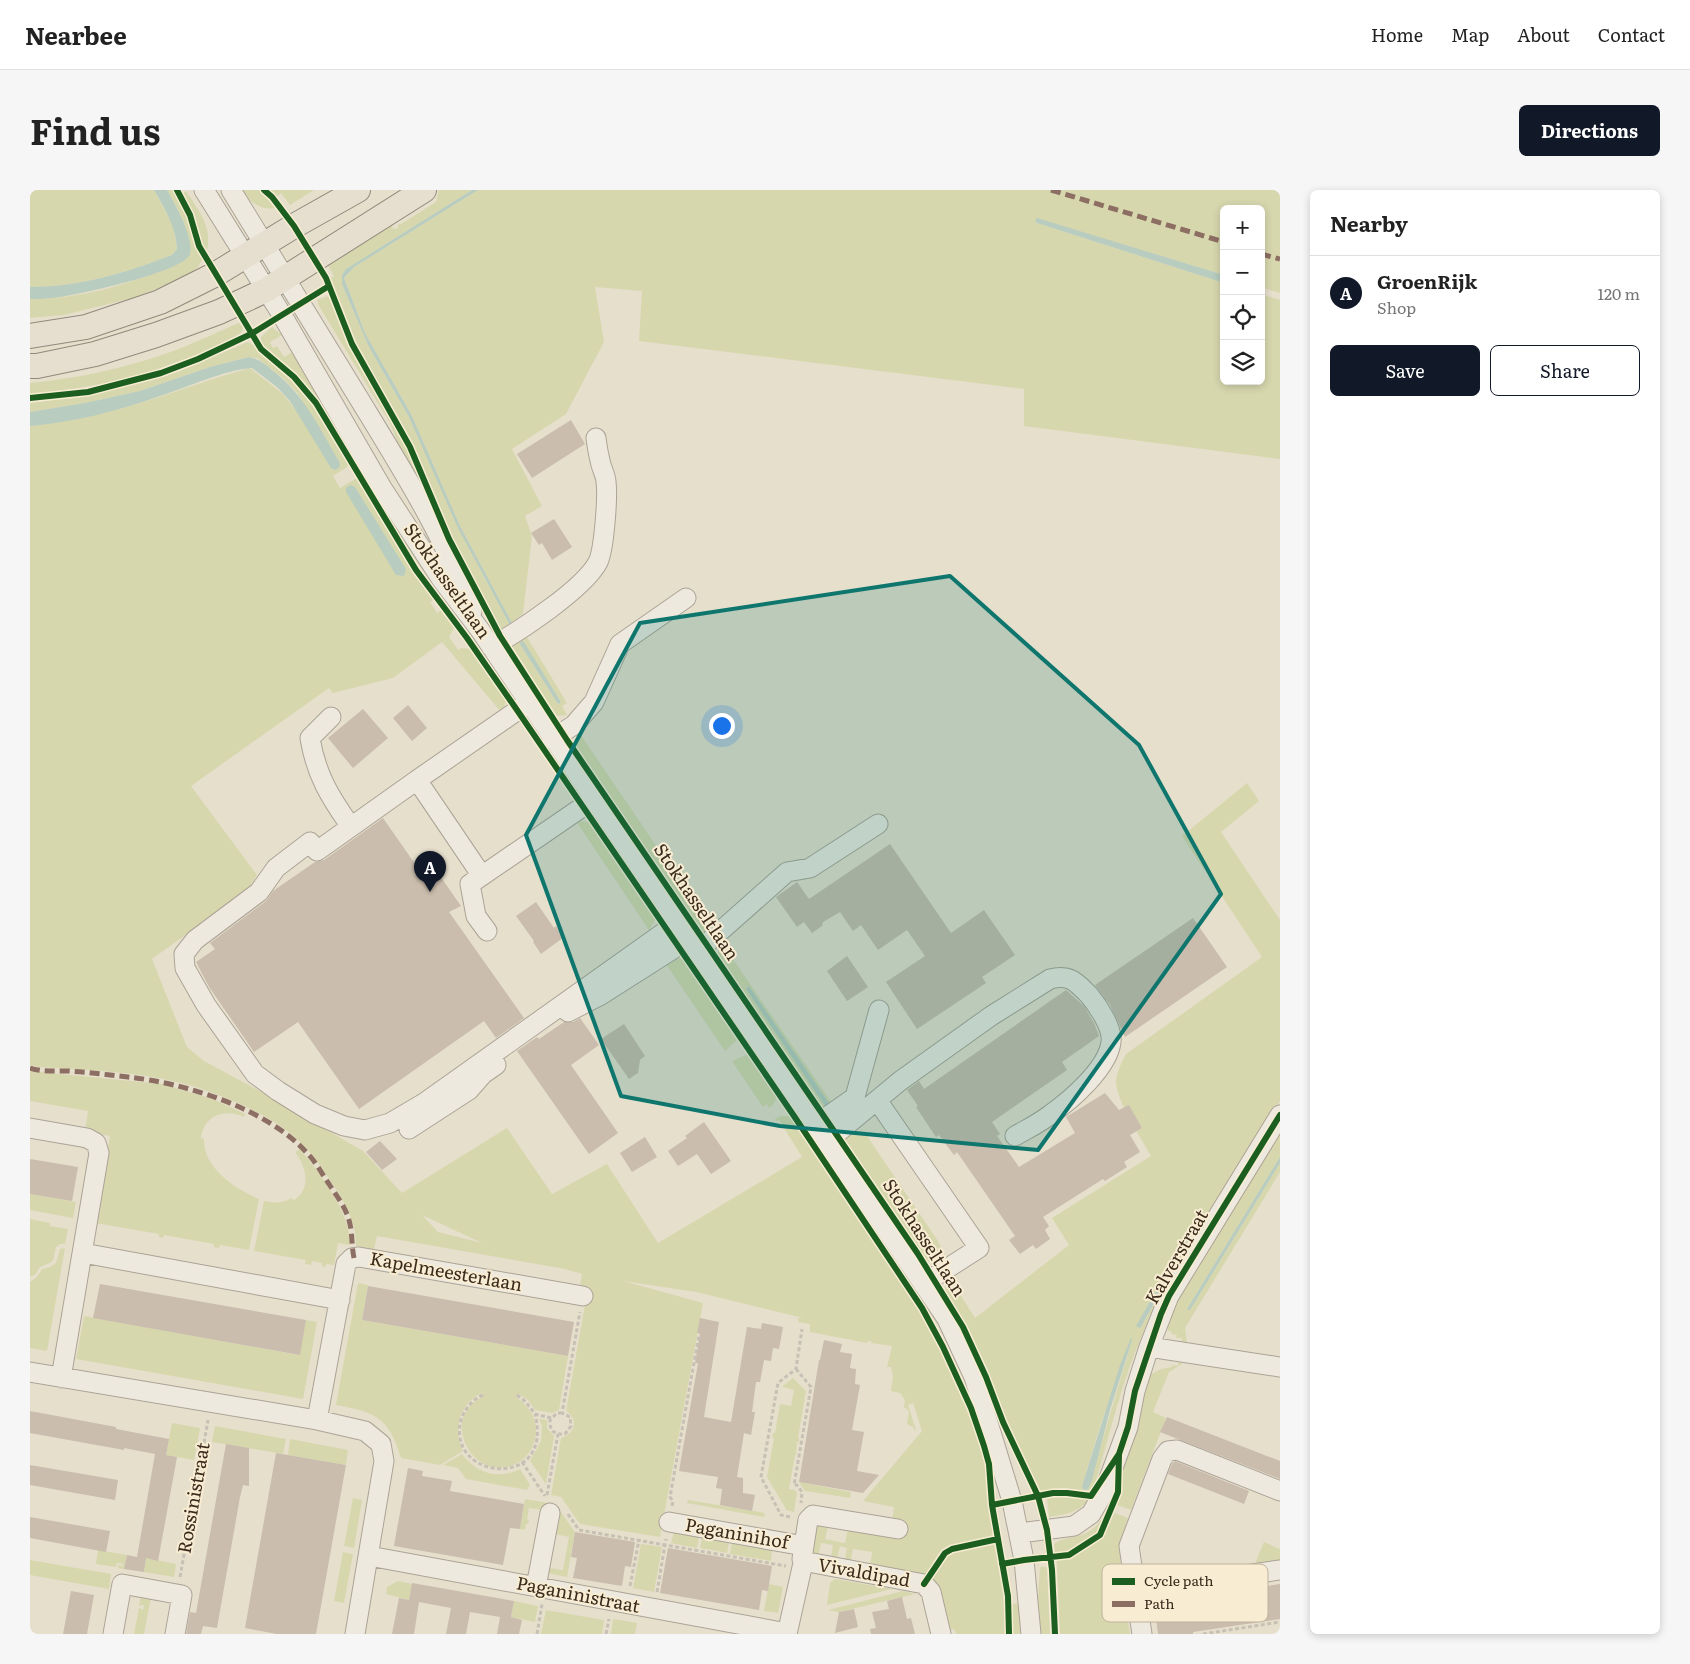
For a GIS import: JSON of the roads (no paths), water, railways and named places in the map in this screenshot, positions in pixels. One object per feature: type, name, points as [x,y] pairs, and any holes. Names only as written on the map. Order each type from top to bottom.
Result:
[{"type":"main road","points":[[30,336],[86,327],[160,302],[216,274],[358,190]]},
{"type":"main road","points":[[30,366],[95,354],[156,335],[219,312],[275,284],[424,190]]},
{"type":"street","name":"Stokhasseltlaan","points":[[204,190],[254,250],[275,284],[391,450],[460,577],[480,630]]},
{"type":"street","name":"Stokhasseltlaan","points":[[231,190],[254,250]]},
{"type":"street","name":"Stokhasseltlaan","points":[[275,284],[282,315],[382,488],[442,580],[480,630],[552,739],[947,1319],[974,1377],[1012,1501],[1024,1560],[1031,1634]]},
{"type":"street","points":[[491,647],[549,609],[582,583],[599,561],[605,521],[606,481],[596,438]]},
{"type":"street","points":[[552,739],[574,725],[594,702],[620,644],[686,598]]},
{"type":"street","points":[[528,703],[317,851],[310,842],[276,868],[259,892],[195,940],[184,954],[185,968],[206,1005],[255,1074],[308,1110],[344,1126],[365,1130],[390,1123],[424,1103],[677,923]]},
{"type":"street","points":[[331,717],[310,738],[314,759],[329,796],[351,827]]},
{"type":"street","points":[[417,780],[482,876]]},
{"type":"street","points":[[487,931],[476,916],[470,884],[594,799]]},
{"type":"street","points":[[409,1129],[469,1090],[483,1074],[571,1010],[694,945],[786,872],[810,868],[878,824]]},
{"type":"street","points":[[826,1141],[900,1081],[991,1016],[1050,978],[1060,976],[1072,978],[1090,997],[1106,1020],[1111,1041],[1107,1056],[1086,1084],[1058,1109],[1015,1136]]},
{"type":"street","points":[[816,1125],[856,1097],[879,1010]]},
{"type":"street","points":[[877,1100],[979,1248],[923,1284]]},
{"type":"street","name":"Kalverstraat","points":[[1020,1533],[1074,1526],[1091,1514],[1104,1492],[1119,1454],[1128,1427],[1135,1391],[1149,1347],[1169,1296],[1280,1115]]},
{"type":"street","points":[[30,1128],[87,1138],[96,1143],[99,1154],[61,1378]]},
{"type":"street","points":[[83,1253],[340,1300]]},
{"type":"street","name":"Kapelmeesterlaan","points":[[317,1420],[346,1264],[352,1258],[358,1257],[583,1296]]},
{"type":"street","points":[[1149,1347],[1280,1366]]},
{"type":"street","points":[[30,1372],[317,1420],[365,1431],[381,1444],[384,1461],[355,1634]]},
{"type":"street","points":[[1132,1564],[1129,1546],[1162,1459],[1168,1451],[1177,1450],[1280,1491]]},
{"type":"street","points":[[541,1588],[550,1504]]},
{"type":"street","name":"Paganinihof","points":[[787,1634],[803,1559],[803,1519],[813,1515],[898,1529]]},
{"type":"street","name":"Paganinihof","points":[[669,1522],[803,1559]]},
{"type":"street","name":"Paganinistraat","points":[[369,1556],[787,1634]]},
{"type":"street","name":"Vivaldipad","points":[[803,1559],[808,1562],[924,1584],[931,1592],[940,1634]]},
{"type":"street","points":[[113,1634],[122,1584],[182,1595],[175,1634]]},
{"type":"place","name":"GroenRijk","points":[[430,892]]}]
